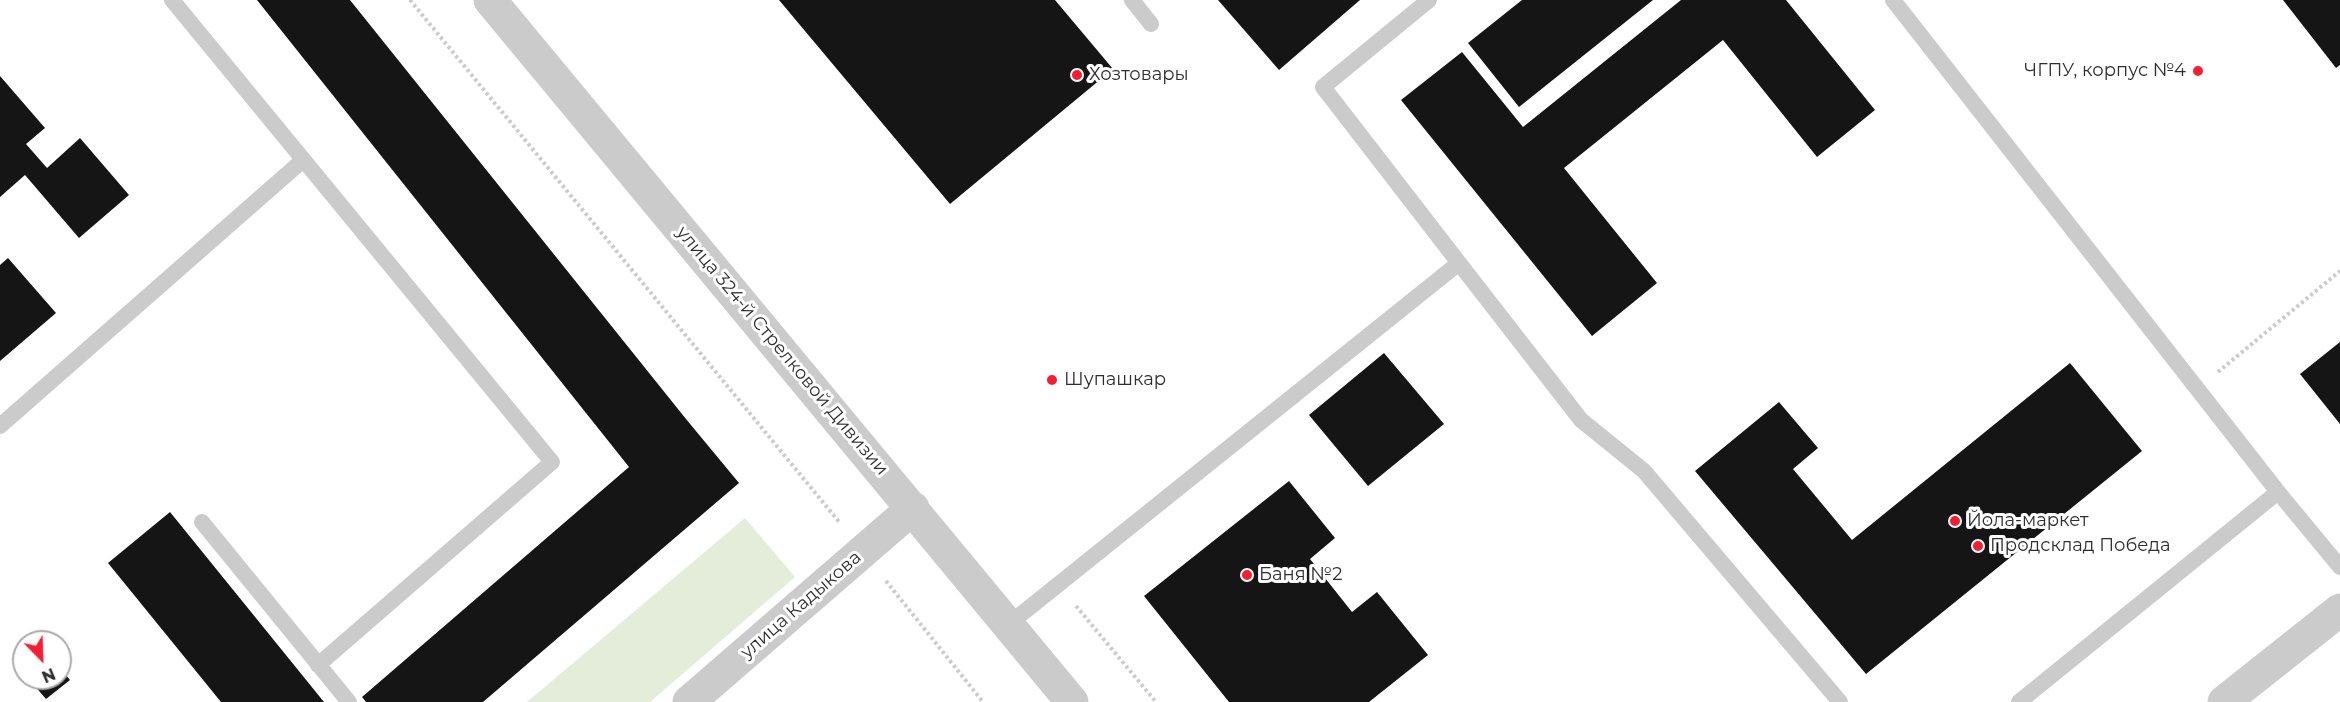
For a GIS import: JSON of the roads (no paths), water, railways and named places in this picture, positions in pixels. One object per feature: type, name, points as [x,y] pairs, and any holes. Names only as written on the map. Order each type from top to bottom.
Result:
[{"type":"street","name":"улица 324-й Стрелковой Дивизии","points":[[490,0],[1072,702]]},
{"type":"street","name":"улица Кадыкова","points":[[689,702],[913,508]]},
{"type":"street","points":[[2224,702],[2340,610]]},
{"type":"lane","points":[[172,0],[302,161],[552,462],[318,665]]},
{"type":"lane","points":[[1132,0],[1151,24]]},
{"type":"lane","points":[[1429,0],[1323,87],[1581,420],[1644,471],[1840,702]]},
{"type":"lane","points":[[1893,0],[2278,492],[2340,567]]},
{"type":"lane","points":[[0,426],[302,161]]},
{"type":"lane","points":[[1009,624],[1459,263]]},
{"type":"lane","points":[[2019,702],[2278,492]]},
{"type":"lane","points":[[202,522],[349,702]]},
{"type":"place","name":"ЧГПУ, корпус №4","points":[[2198,71]]},
{"type":"place","name":"Хозтовары","points":[[1077,75]]},
{"type":"place","name":"Шупашкар","points":[[1052,380]]},
{"type":"place","name":"Йола-маркет","points":[[1955,521]]},
{"type":"place","name":"Продсклад Победа","points":[[1978,546]]},
{"type":"place","name":"Баня №2","points":[[1247,575]]}]
